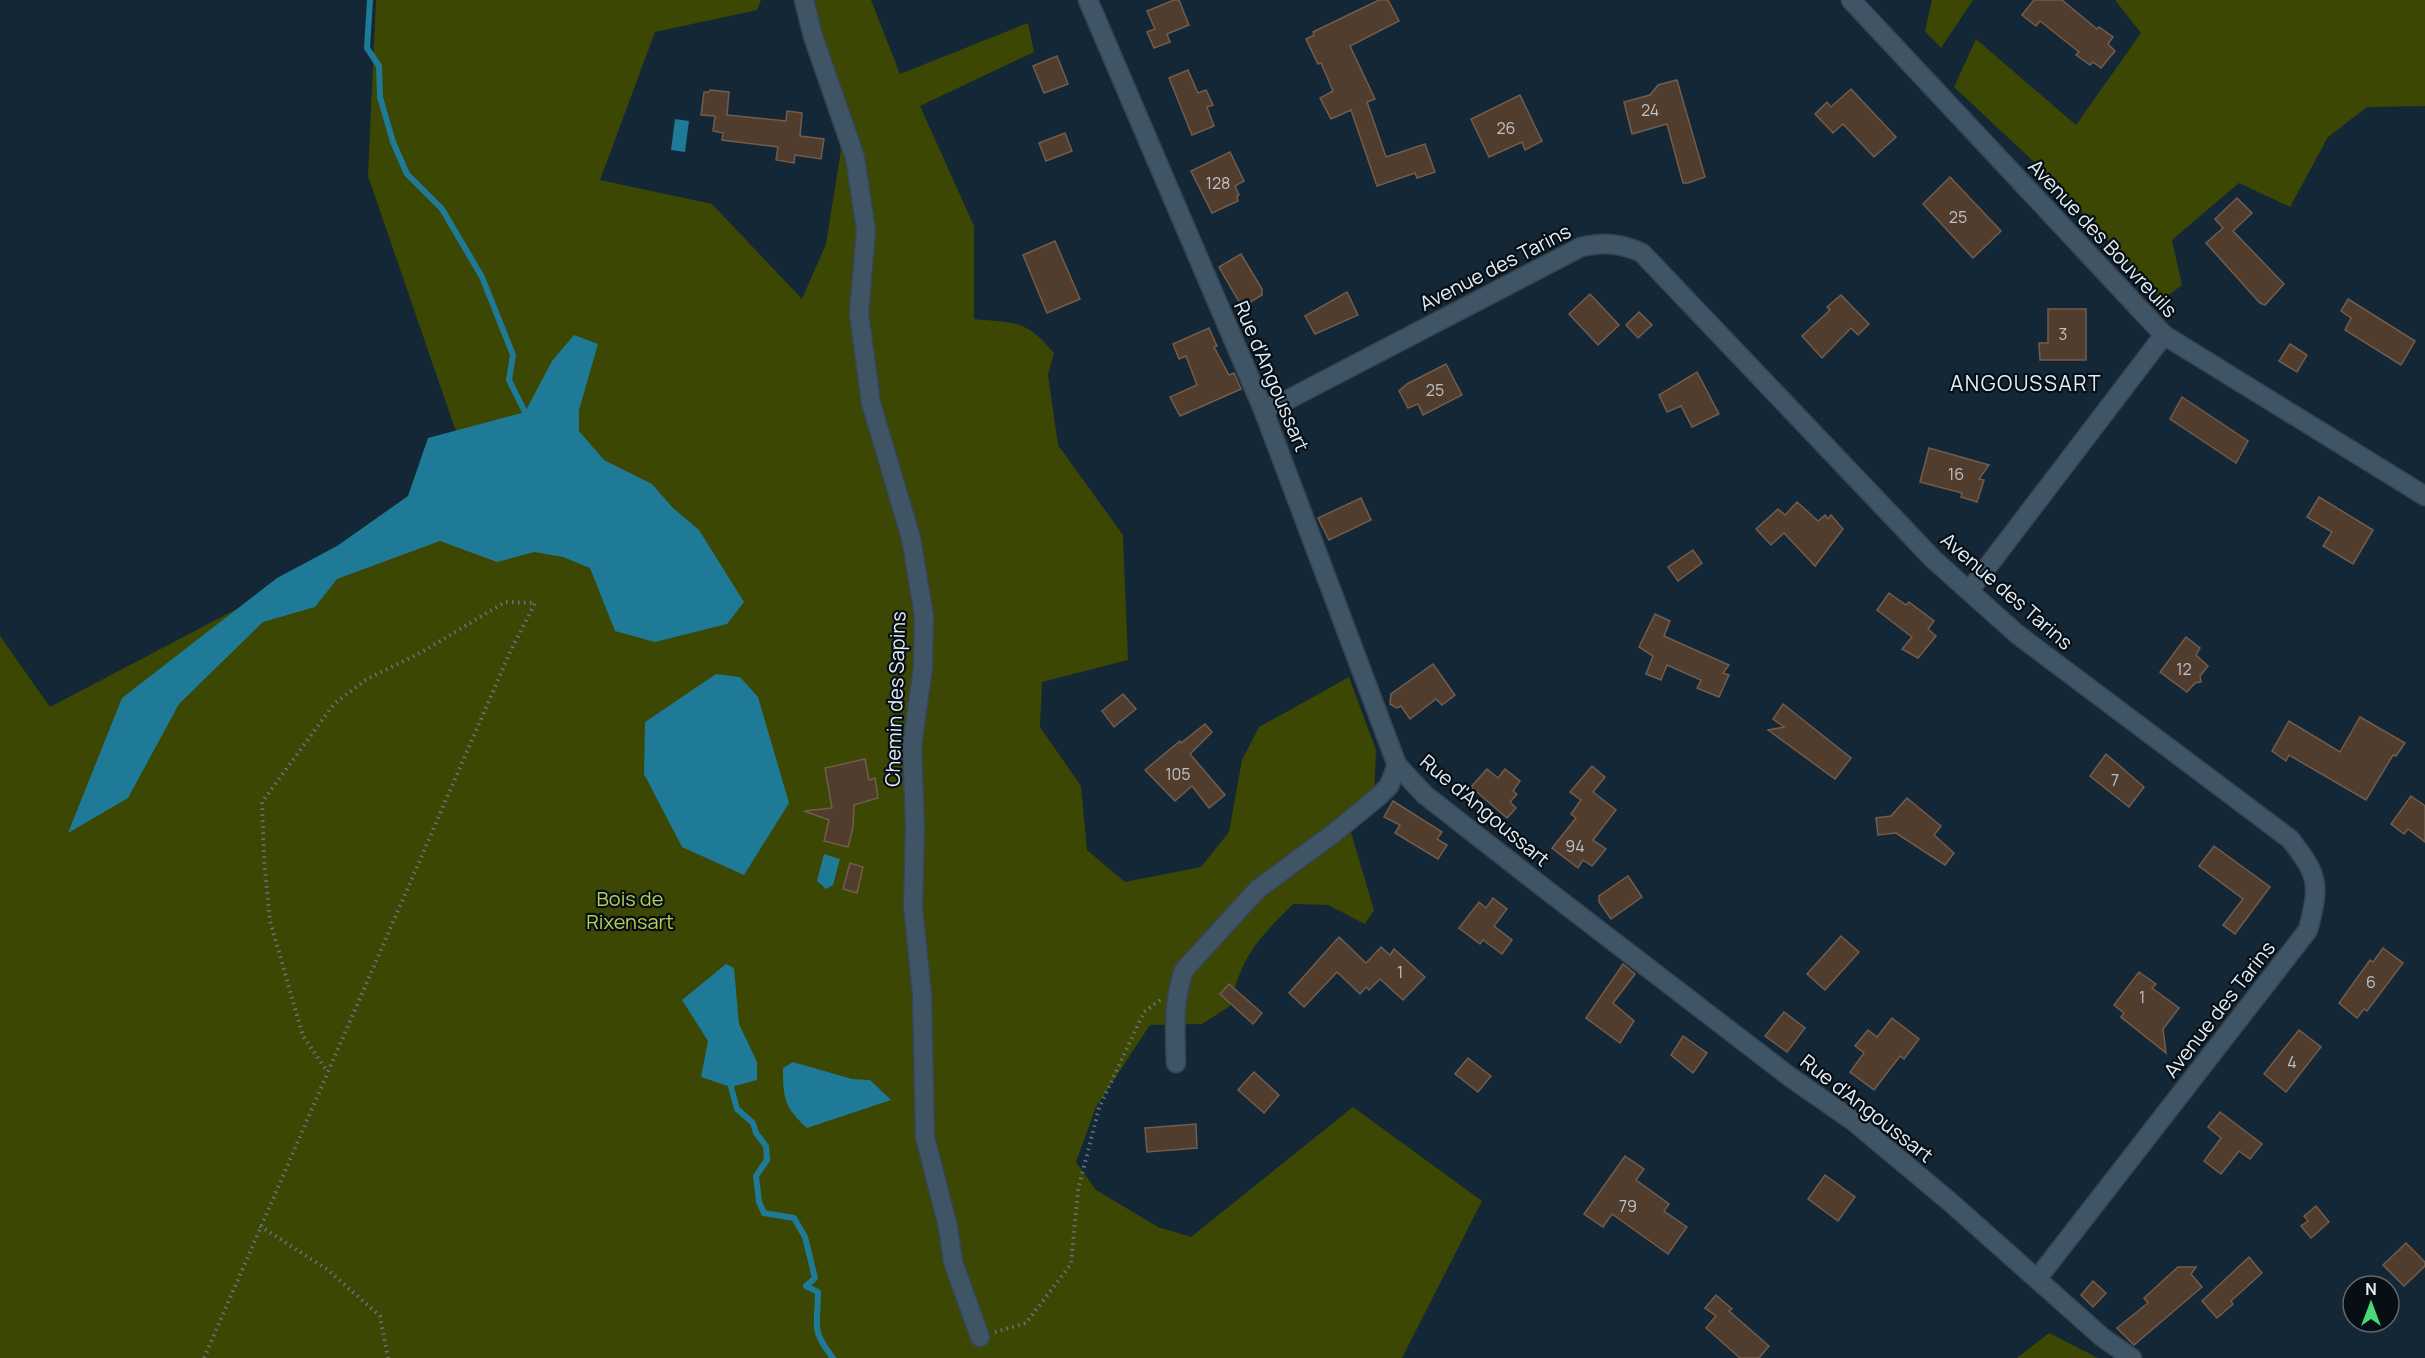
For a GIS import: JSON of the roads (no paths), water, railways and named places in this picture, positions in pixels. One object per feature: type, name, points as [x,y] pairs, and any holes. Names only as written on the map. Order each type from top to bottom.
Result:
[{"type":"street","name":"Chemin des Sapins","points":[[804,0],[813,36],[855,157],[866,230],[859,314],[871,403],[911,537],[924,616],[923,667],[912,746],[915,828],[913,907],[922,994],[925,1137],[948,1227],[954,1262],[980,1337]]},
{"type":"street","name":"Rue d'Angoussart","points":[[1088,0],[1263,409],[1398,765],[1425,795],[1790,1077],[1852,1120],[2102,1337],[2132,1358]]},
{"type":"street","name":"Avenue des Bouvreuils","points":[[1851,0],[2164,335],[2425,496]]},
{"type":"street","name":"Avenue des Tarins","points":[[1263,409],[1291,398],[1581,247],[1603,242],[1623,244],[1642,253],[1933,559],[2017,634],[2290,839],[2312,867],[2317,897],[2308,930],[2037,1279]]},
{"type":"street","points":[[1970,591],[2164,335]]},
{"type":"street","points":[[1176,1064],[1174,1021],[1179,985],[1184,970],[1196,954],[1258,889],[1334,833],[1379,796],[1389,786],[1398,765]]},
{"type":"water","points":[[675,119],[689,121],[685,152],[671,150]]},
{"type":"water","points":[[574,335],[598,344],[579,410],[579,431],[604,460],[652,484],[673,508],[699,530],[744,602],[727,624],[655,642],[615,631],[590,568],[563,557],[534,552],[497,562],[440,541],[337,579],[315,607],[263,622],[179,704],[128,798],[68,833],[122,698],[277,578],[337,546],[408,496],[428,438],[525,412],[552,361]]},
{"type":"water","points":[[716,674],[740,677],[758,697],[789,803],[744,875],[682,847],[644,774],[645,722]]},
{"type":"water","points":[[824,854],[840,859],[833,885],[826,889],[817,881]]},
{"type":"water","points":[[726,964],[734,968],[739,1024],[757,1062],[757,1080],[731,1087],[701,1077],[708,1041],[682,1000]]},
{"type":"water","points":[[793,1062],[852,1079],[870,1080],[891,1100],[807,1128],[789,1108],[786,1101],[783,1068]]},
{"type":"waterway","points":[[370,0],[367,48],[379,66],[380,97],[393,142],[407,174],[442,209],[482,277],[513,355],[509,380],[525,412]]},
{"type":"waterway","points":[[731,1087],[737,1109],[753,1123],[756,1133],[766,1146],[767,1160],[756,1176],[759,1202],[764,1213],[794,1218],[805,1237],[815,1278],[806,1286],[818,1292],[818,1333],[833,1358]]},
{"type":"district","name":"ANGOUSSART","points":[[2026,383]]},
{"type":"park label","name":"Bois de Rixensart","points":[[630,910]]}]
